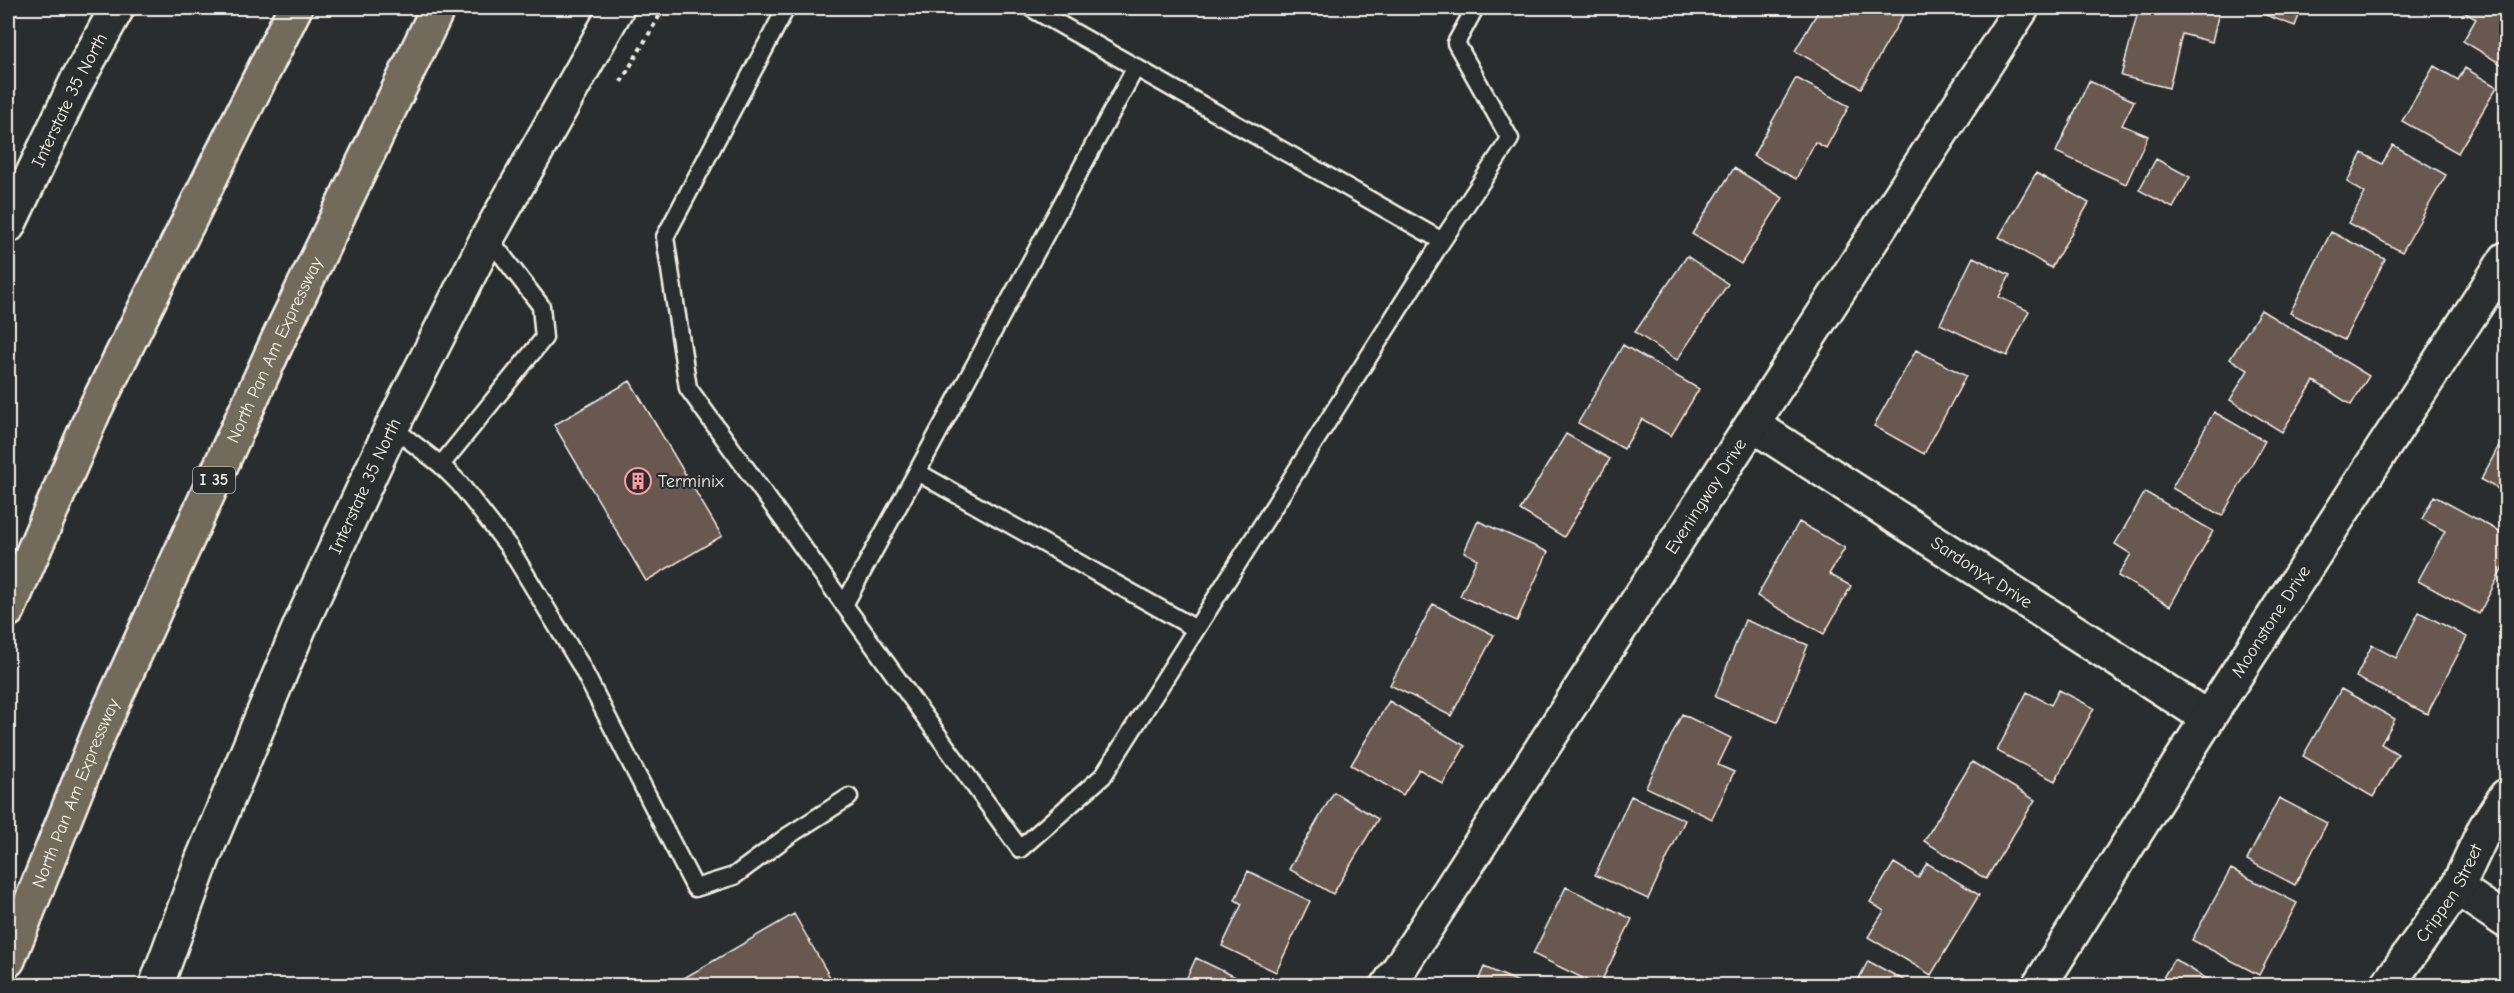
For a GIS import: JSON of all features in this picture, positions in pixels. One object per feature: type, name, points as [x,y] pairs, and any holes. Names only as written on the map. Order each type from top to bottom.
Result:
[{"type":"highway","points":[[8,610],[94,411],[295,8]]},
{"type":"highway","name":"North Pan Am Expressway","points":[[8,960],[99,733],[278,340],[438,8]]},
{"type":"street","name":"Interstate 35 North","points":[[8,226],[77,81],[117,8]]},
{"type":"street","name":"Interstate 35 North","points":[[159,984],[203,858],[295,637],[392,427],[488,237],[617,8]]},
{"type":"street","name":"Eveningway Drive","points":[[1388,986],[2022,8]]},
{"type":"street","name":"Moonstone Drive","points":[[2038,986],[2208,718],[2506,259]]},
{"type":"street","name":"Sardonyx Drive","points":[[1753,425],[2208,718]]},
{"type":"street","name":"Crippen Street","points":[[2387,986],[2457,888],[2485,828],[2506,796]]},
{"type":"street","points":[[2457,888],[2506,921]]},
{"type":"lane","points":[[786,8],[665,237],[687,388],[1020,849],[1103,776],[1442,241],[1510,139],[1456,43],[1475,8]]},
{"type":"lane","points":[[1031,8],[1442,241]]},
{"type":"lane","points":[[844,605],[1136,67]]},
{"type":"lane","points":[[441,465],[544,338],[541,306],[488,237]]},
{"type":"lane","points":[[392,427],[441,465],[459,483],[509,547],[586,675],[695,888],[734,876],[788,836],[849,797]]},
{"type":"lane","points":[[917,472],[1196,629]]},
{"type":"building","points":[[1820,8],[1903,8],[1906,10],[1861,88],[1795,51]]},
{"type":"building","points":[[2139,8],[2201,8],[2219,12],[2212,42],[2182,34],[2169,88],[2121,76]]},
{"type":"building","points":[[2247,8],[2302,8],[2295,26]]},
{"type":"building","points":[[2457,8],[2506,8],[2506,67],[2463,41],[2476,19]]},
{"type":"building","points":[[2434,66],[2458,80],[2465,68],[2497,87],[2458,153],[2402,121]]},
{"type":"building","points":[[1796,78],[1849,106],[1826,148],[1815,142],[1796,179],[1753,156]]},
{"type":"building","points":[[2089,81],[2134,101],[2122,125],[2148,136],[2126,184],[2056,152]]},
{"type":"building","points":[[2393,145],[2446,175],[2402,252],[2348,223],[2365,193],[2347,182],[2362,153],[2382,164]]},
{"type":"building","points":[[2156,159],[2190,177],[2173,208],[2139,190]]},
{"type":"building","points":[[1734,168],[1783,198],[1741,264],[1692,234]]},
{"type":"building","points":[[2036,173],[2089,203],[2051,268],[1999,237]]},
{"type":"building","points":[[2331,232],[2385,259],[2344,340],[2290,313]]},
{"type":"building","points":[[1687,256],[1728,284],[1677,360],[1635,332]]},
{"type":"building","points":[[1973,257],[2010,275],[1999,297],[2029,311],[2007,356],[1940,324]]},
{"type":"building","points":[[2261,310],[2369,376],[2351,405],[2314,381],[2282,432],[2230,400],[2248,370],[2230,359]]},
{"type":"building","points":[[1623,345],[1699,389],[1671,436],[1642,419],[1624,449],[1578,423]]},
{"type":"building","points":[[1916,350],[1966,376],[1924,454],[1874,426]]},
{"type":"building","name":"Terminix","points":[[630,381],[722,536],[646,581],[554,425]]},
{"type":"building","points":[[2214,412],[2265,441],[2222,516],[2172,488]]},
{"type":"building","points":[[2506,432],[2506,493],[2481,480]]},
{"type":"building","points":[[1566,434],[1610,459],[1564,537],[1520,510]]},
{"type":"building","points":[[2145,492],[2213,531],[2170,606],[2118,576],[2131,554],[2115,544]]},
{"type":"building","points":[[2434,496],[2506,535],[2506,562],[2479,614],[2418,581],[2445,531],[2422,519]]},
{"type":"building","points":[[1478,521],[1548,552],[1517,621],[1460,596],[1477,559],[1464,552]]},
{"type":"building","points":[[1799,522],[1845,548],[1829,574],[1851,586],[1824,634],[1757,596]]},
{"type":"building","points":[[1433,604],[1494,635],[1451,716],[1390,685]]},
{"type":"building","points":[[2419,612],[2467,637],[2427,714],[2356,677],[2372,645],[2396,658]]},
{"type":"building","points":[[1745,620],[1808,645],[1777,722],[1715,697]]},
{"type":"building","points":[[2341,689],[2395,719],[2381,744],[2398,754],[2373,797],[2303,756]]},
{"type":"building","points":[[2059,690],[2094,708],[2055,781],[1997,751],[2027,692],[2051,705]]},
{"type":"building","points":[[1389,701],[1465,746],[1443,784],[1419,769],[1403,795],[1351,765]]},
{"type":"building","points":[[1682,714],[1731,738],[1718,765],[1734,772],[1712,819],[1646,787]]},
{"type":"building","points":[[1972,762],[2035,800],[1986,879],[1924,841]]},
{"type":"building","points":[[1334,792],[1378,819],[1333,894],[1289,869]]},
{"type":"building","points":[[1631,796],[1685,820],[1648,899],[1595,875]]},
{"type":"building","points":[[2279,798],[2327,823],[2295,885],[2247,860]]},
{"type":"building","points":[[1894,863],[1918,878],[1927,863],[1979,895],[1931,975],[1868,937],[1884,911],[1870,902]]},
{"type":"building","points":[[2231,869],[2297,903],[2259,975],[2192,940]]},
{"type":"building","points":[[1248,871],[1310,901],[1276,972],[1222,946],[1242,904],[1235,900]]},
{"type":"building","points":[[1566,887],[1632,919],[1599,986],[1533,954]]},
{"type":"building","points":[[794,914],[835,986],[688,986],[684,978]]},
{"type":"building","points":[[1196,958],[1242,980],[1239,986],[1183,986]]},
{"type":"building","points":[[2174,959],[2219,986],[2158,986]]},
{"type":"building","points":[[1868,961],[1915,986],[1855,986]]},
{"type":"building","points":[[1484,967],[1528,986],[1476,986]]},
{"type":"place","name":"Terminix","points":[[638,481]]}]
